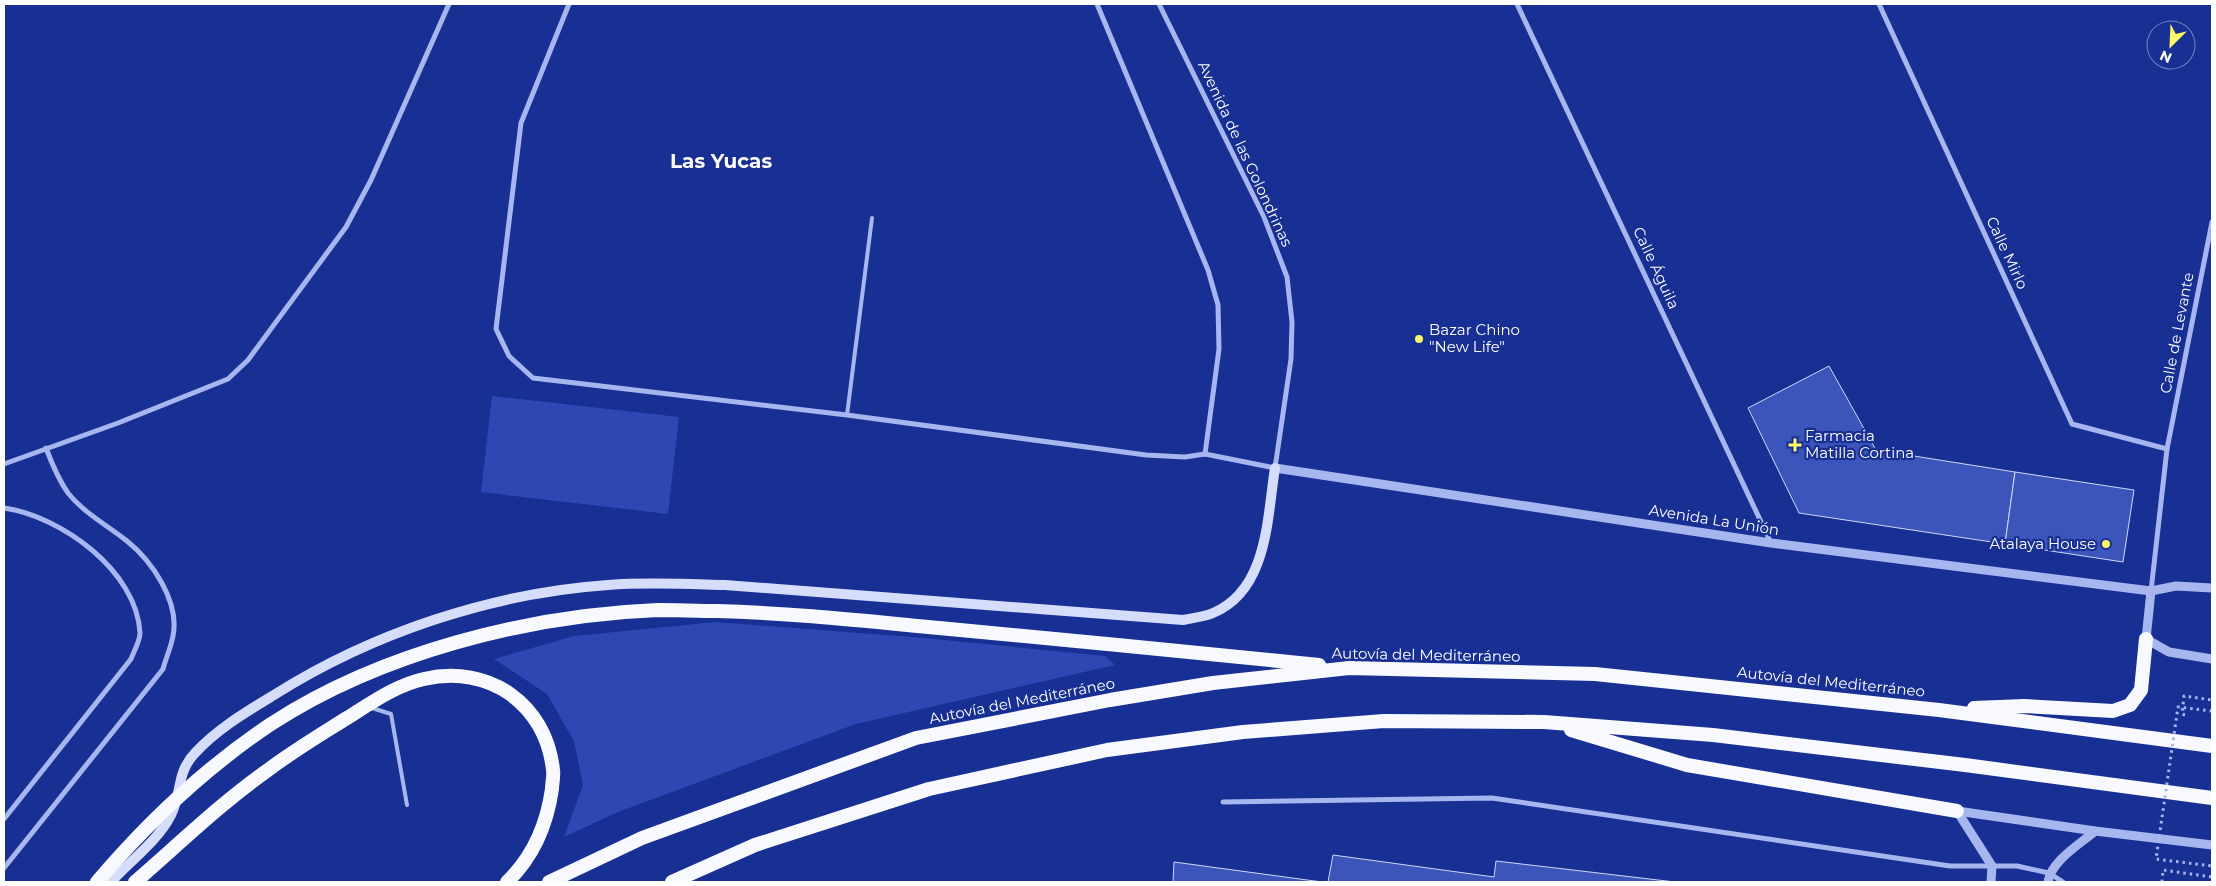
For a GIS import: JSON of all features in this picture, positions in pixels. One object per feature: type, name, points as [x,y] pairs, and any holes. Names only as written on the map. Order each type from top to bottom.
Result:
[{"type":"highway","points":[[97,882],[122,853],[176,798],[230,753],[273,723],[327,692],[368,672],[482,635],[573,618],[658,610],[784,613],[1349,668]]},
{"type":"highway","points":[[1939,710],[2024,706],[2113,711],[2130,705],[2141,690],[2146,639]]},
{"type":"highway","name":"Autovía del Mediterráneo","points":[[549,882],[642,838],[916,738],[1110,700],[1223,682],[1349,668],[1595,674],[1939,710],[2212,746]]},
{"type":"highway","points":[[135,882],[228,801],[268,770],[366,706],[400,687],[424,679],[452,676],[474,677],[493,683],[524,704],[546,737],[554,772],[549,810],[538,840],[507,882]]},
{"type":"highway","points":[[672,882],[755,845],[929,789],[1107,750],[1243,732],[1384,721],[1544,722],[1713,735],[1965,765],[2212,798]]},
{"type":"highway","points":[[1544,722],[1687,765],[1957,811]]},
{"type":"main road","points":[[111,882],[160,832],[172,814],[181,775],[187,761],[196,751],[243,714],[298,680],[375,642],[434,620],[499,602],[548,592],[607,584],[725,585],[1183,620],[1213,613],[1240,596],[1257,568],[1263,546],[1275,468]]},
{"type":"street","points":[[4,464],[118,423],[228,379],[248,360],[346,227],[371,180],[449,4]]},
{"type":"street","points":[[569,4],[521,123],[496,329],[509,356],[533,378],[847,415],[1146,454],[1186,457],[1205,454],[1275,468]]},
{"type":"street","points":[[1097,4],[1208,270],[1218,305],[1219,350],[1205,454]]},
{"type":"street","name":"Avenida de las Golondrinas","points":[[1159,4],[1264,217],[1287,277],[1292,322],[1291,359],[1275,468]]},
{"type":"street","name":"Calle Águila","points":[[1518,4],[1771,543]]},
{"type":"street","name":"Calle Mirlo","points":[[1879,4],[2072,424],[2167,450]]},
{"type":"street","name":"Calle de Levante","points":[[2151,591],[2167,450],[2212,222]]},
{"type":"street","points":[[4,868],[163,669],[174,634],[171,601],[153,567],[128,542],[92,516],[69,494],[56,473],[46,448]]},
{"type":"street","name":"Avenida La Unión","points":[[1275,468],[1771,543],[2151,591],[2176,586],[2212,588]]},
{"type":"street","points":[[4,508],[31,514],[60,526],[85,543],[125,588],[136,613],[140,635],[131,659],[4,819]]},
{"type":"street","points":[[2151,591],[2146,639],[2169,652],[2212,659]]},
{"type":"street","points":[[1223,802],[1492,798],[1950,866],[2017,866],[2062,882]]},
{"type":"street","points":[[1957,811],[2095,831],[2212,845]]},
{"type":"street","points":[[1957,811],[1992,866],[1991,882]]},
{"type":"street","points":[[2049,877],[2060,860],[2095,831]]},
{"type":"lane","points":[[847,415],[872,218]]},
{"type":"lane","points":[[366,706],[391,714],[407,805]]},
{"type":"path","points":[[2192,716],[2182,714],[2184,696],[2212,700]]},
{"type":"path","points":[[2212,712],[2178,707],[2156,858],[2212,866]]},
{"type":"path","points":[[2162,882],[2163,870],[2212,877]]},
{"type":"shaded area","points":[[492,396],[679,417],[668,514],[481,492]]},
{"type":"shaded area","points":[[715,622],[924,638],[1105,656],[1115,665],[856,724],[618,812],[564,837],[583,785],[574,741],[547,694],[494,659],[574,636]]},
{"type":"building","points":[[1829,366],[1876,450],[2015,472],[2005,544],[1799,513],[1748,408]]},
{"type":"building","points":[[2015,472],[2134,490],[2123,562],[2005,544]]},
{"type":"building","points":[[1333,855],[1494,877],[1496,861],[1675,882],[1328,882]]},
{"type":"building","points":[[1174,862],[1322,882],[1173,882]]},
{"type":"place","name":"Bazar Chino \"New Life\"","points":[[1419,339]]},
{"type":"place","name":"Farmacia Matilla Cortina","points":[[1795,445]]},
{"type":"place","name":"Atalaya House","points":[[2106,544]]},
{"type":"district","name":"Las Yucas","points":[[721,161]]}]
